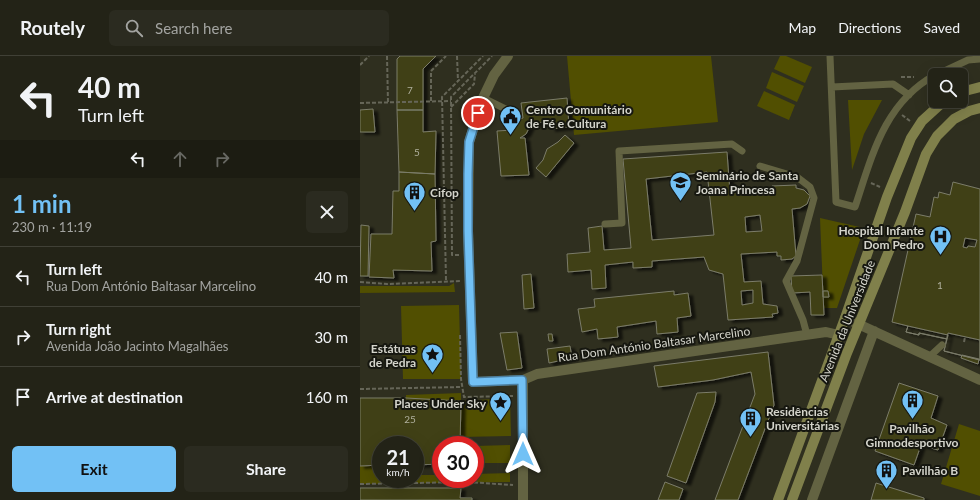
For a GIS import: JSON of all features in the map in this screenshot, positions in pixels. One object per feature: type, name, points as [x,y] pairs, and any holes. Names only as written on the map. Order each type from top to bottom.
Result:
[{"type":"main road","points":[[968,90],[980,87]]},
{"type":"main road","name":"Avenida da Universidade","points":[[778,500],[839,335],[887,197],[911,138],[922,121],[936,108]]},
{"type":"main road","name":"Avenida da Universidade","points":[[792,500],[859,323],[897,232],[926,154],[937,136],[954,119],[969,111],[980,108]]},
{"type":"street","points":[[483,98],[494,75],[508,56]]},
{"type":"street","name":"Rua Dom António Baltasar Marcelino","points":[[483,98],[469,142],[468,231],[473,382],[522,380],[536,374],[826,332],[839,335]]},
{"type":"street","points":[[845,318],[859,323],[980,380]]},
{"type":"street","points":[[812,500],[874,331]]},
{"type":"street","points":[[522,380],[523,500]]},
{"type":"lane","points":[[830,56],[836,202],[855,207],[878,138],[894,111],[909,95],[928,79]]},
{"type":"lane","points":[[950,68],[968,60],[980,59]]},
{"type":"lane","points":[[832,87],[893,84],[909,95]]},
{"type":"lane","points":[[483,98],[512,112]]},
{"type":"lane","points":[[605,224],[622,223],[619,152],[732,144],[742,151]]},
{"type":"lane","points":[[760,166],[797,177],[810,187],[814,198],[797,261],[786,281],[803,320],[807,335]]},
{"type":"lane","points":[[929,357],[942,345]]},
{"type":"path","points":[[360,65],[369,56]]},
{"type":"path","points":[[388,56],[388,102]]},
{"type":"path","points":[[431,101],[431,71],[446,56]]},
{"type":"path","points":[[457,56],[458,81]]},
{"type":"path","points":[[360,282],[387,284],[446,280],[442,96],[483,56]]},
{"type":"path","points":[[452,254],[451,97],[492,56]]},
{"type":"path","points":[[451,108],[474,84],[475,73]]},
{"type":"path","points":[[360,103],[451,101]]},
{"type":"path","points":[[901,115],[912,122]]},
{"type":"path","points":[[870,183],[884,188]]},
{"type":"path","points":[[964,342],[965,337]]},
{"type":"path","points":[[360,389],[462,387]]},
{"type":"path","points":[[360,484],[467,482],[522,486]]},
{"type":"shaded area","points":[[567,56],[711,56],[718,122],[574,135]]},
{"type":"shaded area","points":[[780,56],[786,56],[812,67],[805,83],[774,69]]},
{"type":"shaded area","points":[[772,72],[804,86],[797,102],[766,88]]},
{"type":"shaded area","points":[[764,91],[795,105],[789,120],[757,106]]},
{"type":"shaded area","points":[[848,100],[882,100],[864,134],[852,170]]},
{"type":"shaded area","points":[[820,218],[864,228],[837,308],[824,308],[823,297],[829,297],[828,291],[823,291]]},
{"type":"shaded area","points":[[454,283],[455,292],[360,293],[360,286],[449,286]]},
{"type":"shaded area","points":[[459,305],[461,379],[403,379],[401,306]]},
{"type":"shaded area","points":[[461,393],[461,401],[406,398],[406,395]]},
{"type":"shaded area","points":[[510,398],[511,436],[461,436],[461,401]]},
{"type":"shaded area","points":[[959,424],[980,431],[980,496],[941,484]]},
{"type":"shaded area","points":[[510,445],[510,463],[484,463],[484,446]]},
{"type":"shaded area","points":[[372,465],[372,484],[360,484],[360,466]]},
{"type":"shaded area","points":[[510,473],[510,482],[484,482],[484,474]]},
{"type":"shaded area","points":[[424,475],[432,475],[432,483],[424,483]]},
{"type":"building","points":[[400,56],[436,56],[423,69],[423,110],[397,110],[397,59]]},
{"type":"building","name":"Centro Comunitário de Fé e Cultura","points":[[567,98],[569,127],[551,129],[550,121],[531,124],[526,134],[520,138],[525,138],[529,175],[501,176],[497,131],[513,130],[517,120],[523,118],[521,103]]},
{"type":"building","points":[[373,109],[375,132],[360,132],[360,110]]},
{"type":"building","points":[[397,110],[423,110],[423,132],[436,131],[435,174],[399,172]]},
{"type":"building","name":"Centro Comunitário de Fé e Cultura","points":[[565,135],[574,143],[546,177],[536,168],[543,160],[547,149],[558,142]]},
{"type":"building","points":[[727,152],[730,193],[771,191],[772,186],[796,185],[796,188],[804,190],[810,196],[807,204],[800,208],[792,209],[796,256],[792,259],[781,260],[781,256],[777,256],[777,252],[741,254],[744,282],[761,281],[763,304],[777,306],[778,313],[772,314],[773,317],[728,320],[723,274],[709,270],[704,257],[652,261],[652,267],[633,268],[633,262],[605,265],[606,288],[592,289],[591,270],[568,272],[567,254],[590,252],[588,228],[602,226],[604,250],[631,248],[623,159]],"holes":[[[707,172],[714,235],[652,240],[646,179]],[[760,215],[762,231],[746,232],[745,217]],[[753,290],[753,303],[742,305],[741,291]]]},
{"type":"building","name":"Cifop","points":[[399,172],[435,174],[436,241],[431,242],[432,271],[393,270],[394,278],[369,277],[371,234],[392,234],[393,191],[399,191]]},
{"type":"building","name":"Hospital Infante Dom Pedro","points":[[953,182],[980,189],[980,360],[944,351],[947,339],[919,333],[919,335],[906,332],[908,326],[892,322],[916,214],[930,217],[934,197],[938,198],[939,192],[950,195]],"holes":[[[965,238],[977,240],[975,247],[963,247]]]},
{"type":"building","points":[[361,225],[369,226],[368,276],[360,276]]},
{"type":"building","points":[[531,274],[534,308],[524,309],[522,275]]},
{"type":"building","points":[[822,275],[824,315],[811,315],[810,292],[792,293],[791,276]]},
{"type":"building","points":[[674,291],[674,295],[688,293],[691,316],[677,318],[678,332],[657,334],[656,321],[617,327],[618,337],[598,339],[597,329],[582,332],[578,309],[595,307],[594,299]]},
{"type":"building","points":[[823,291],[828,291],[829,297],[823,297]]},
{"type":"building","points":[[908,326],[948,335],[947,339],[919,333],[919,335],[906,332]]},
{"type":"building","points":[[517,332],[522,368],[507,370],[500,333]]},
{"type":"building","points":[[948,333],[980,340],[980,360],[944,351]]},
{"type":"building","points":[[548,334],[552,334],[553,341],[549,341]]},
{"type":"building","points":[[570,346],[572,358],[549,363],[547,349]]},
{"type":"building","name":"Residências Universitárias","points":[[768,352],[774,405],[738,500],[715,500],[755,394],[751,372],[713,380],[658,387],[654,366]]},
{"type":"building","points":[[962,355],[979,359],[978,364],[961,358]]},
{"type":"building","name":"Pavilhão Gimnodesportivo","points":[[899,383],[938,396],[931,418],[947,425],[938,450],[921,445],[914,465],[875,451]]},
{"type":"building","points":[[716,392],[715,402],[686,483],[667,476],[697,393]]},
{"type":"building","points":[[360,398],[406,398],[461,401],[460,436],[432,436],[432,464],[424,465],[424,436],[372,436],[372,465],[360,466]]},
{"type":"building","points":[[665,482],[683,489],[679,500],[658,500]]},
{"type":"building","name":"Pavilhão B","points":[[876,483],[924,498],[924,500],[871,500]]},
{"type":"building","points":[[360,488],[461,488],[460,498],[472,498],[472,500],[360,500]]},
{"type":"place","name":"Centro Comunitário de Fé e Cultura","points":[[510,136]]},
{"type":"place","name":"Seminário de Santa Joana Princesa","points":[[680,202]]},
{"type":"place","name":"Cifop","points":[[414,212]]},
{"type":"place","name":"Hospital Infante Dom Pedro","points":[[940,256]]},
{"type":"place","name":"Estátuas de Pedra","points":[[432,374]]},
{"type":"place","name":"Pavilhão Gimnodesportivo","points":[[912,420]]},
{"type":"place","name":"Places Under Sky","points":[[501,422]]},
{"type":"place","name":"Residências Universitárias","points":[[750,438]]},
{"type":"place","name":"Pavilhão B","points":[[887,490]]},
{"type":"route","points":[[478,113],[469,142],[468,174],[468,231],[473,382],[522,380],[523,454]]}]
